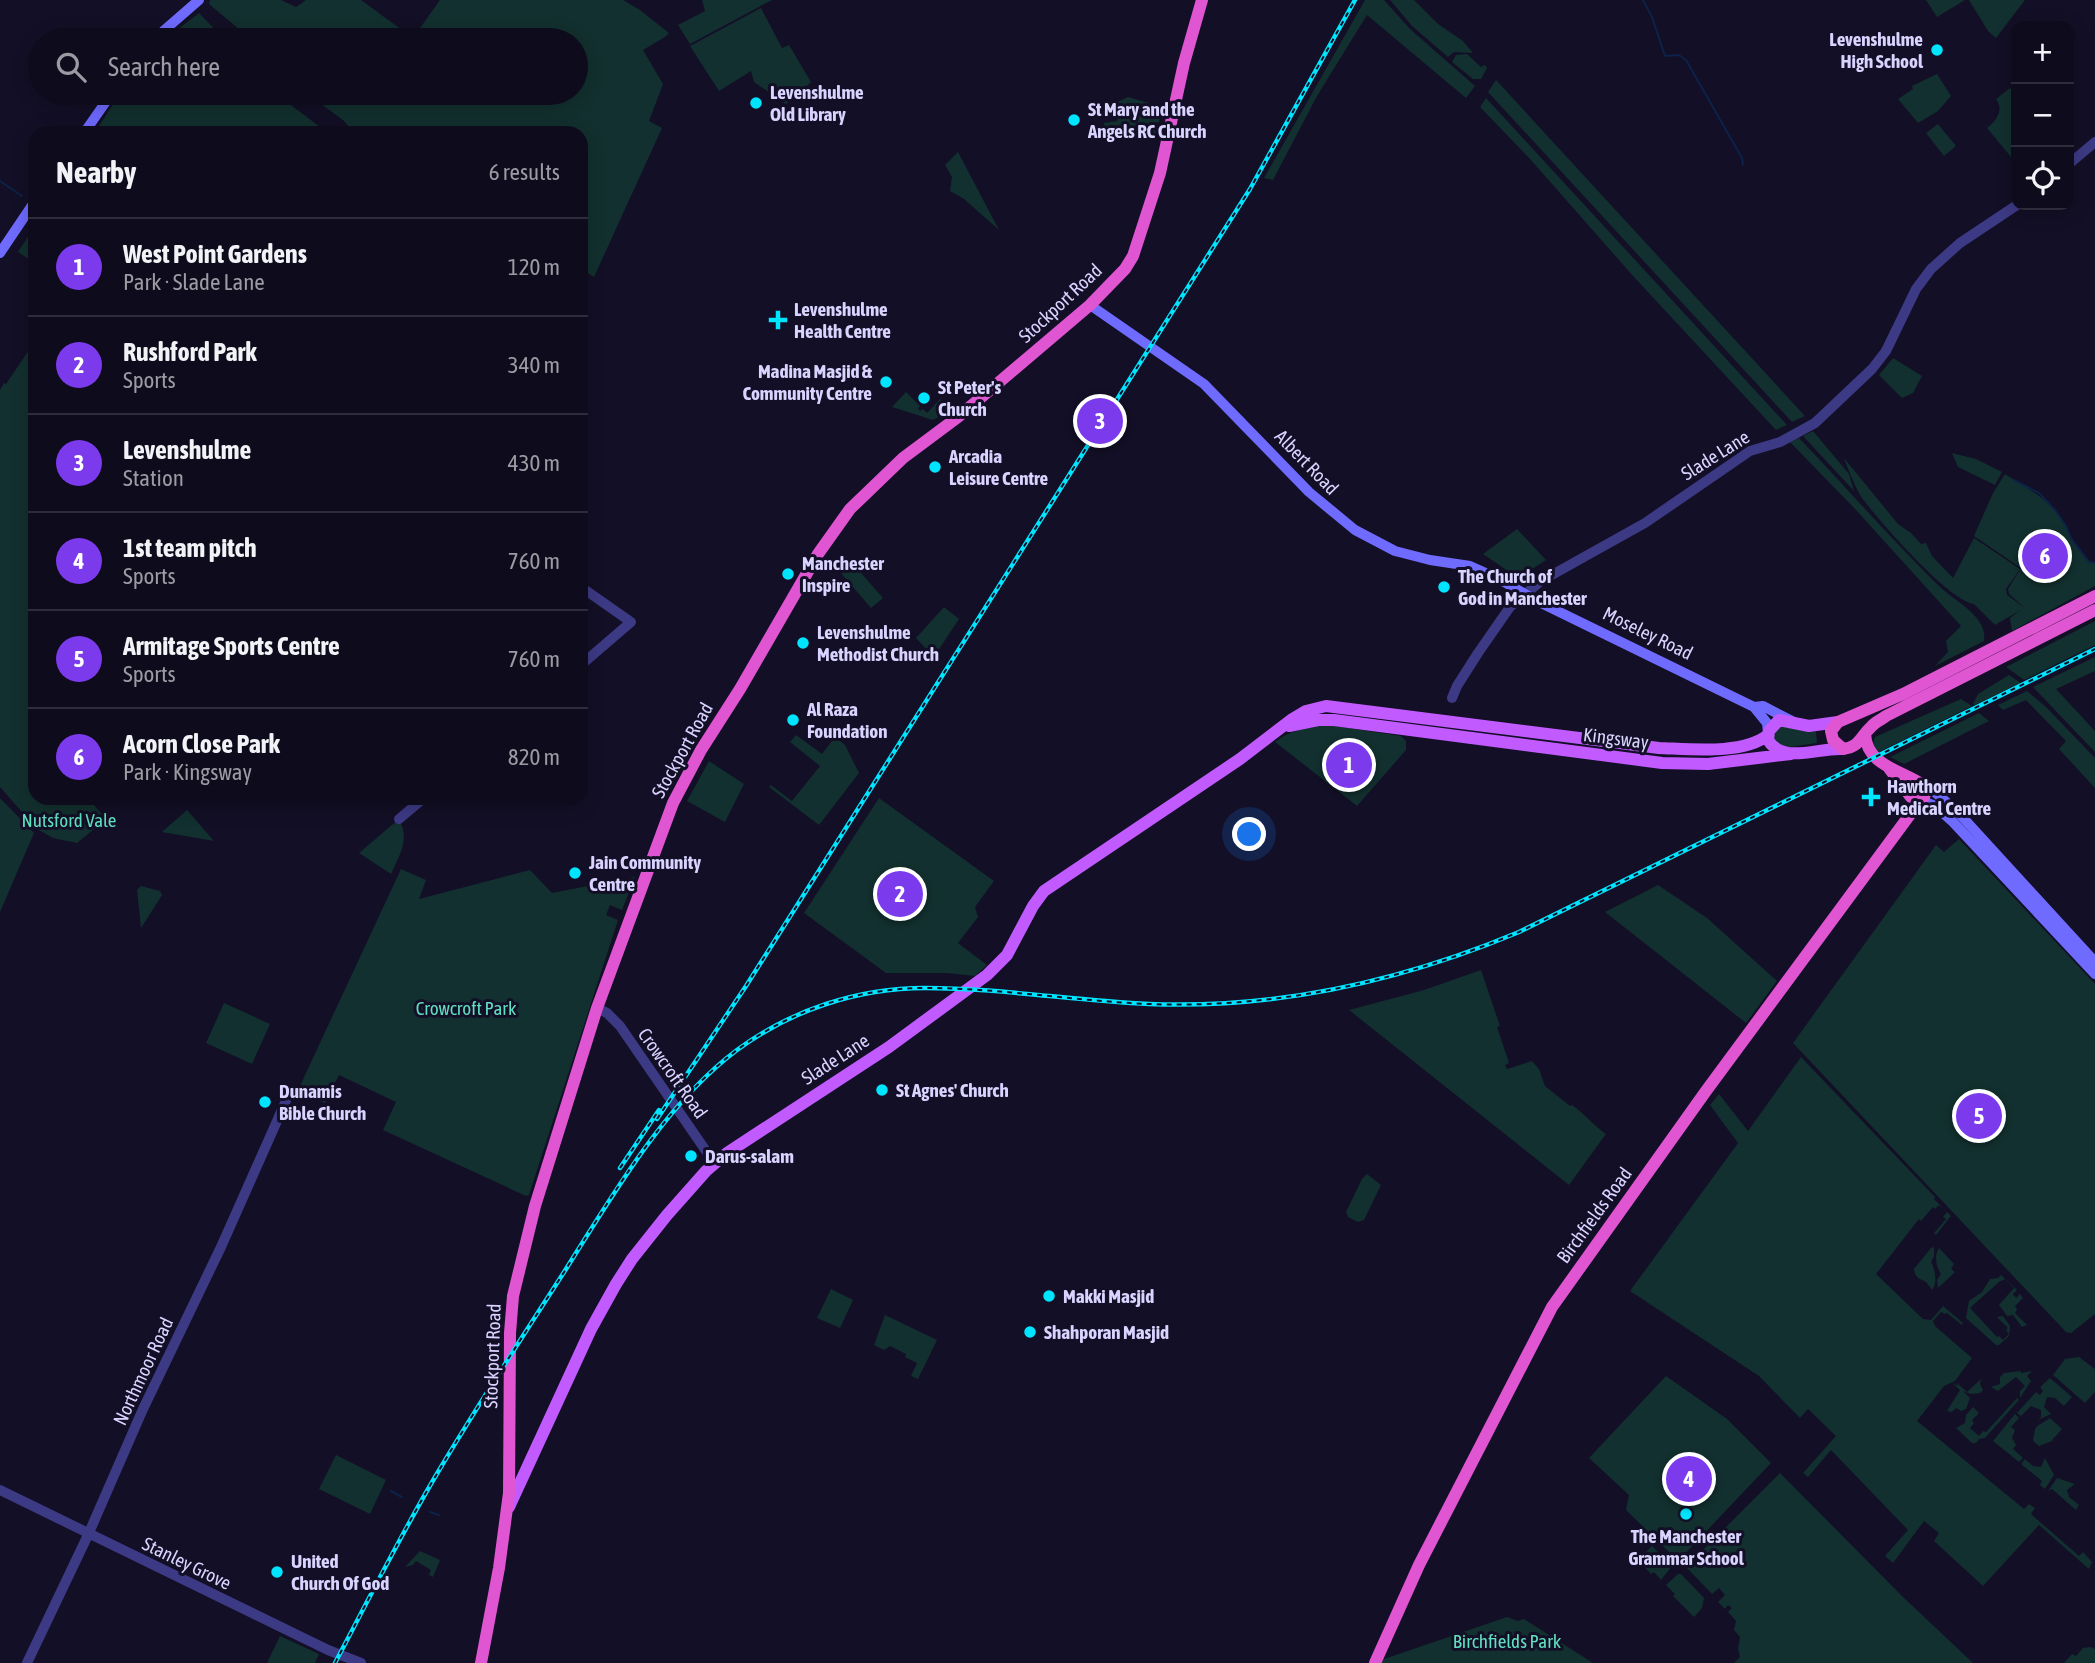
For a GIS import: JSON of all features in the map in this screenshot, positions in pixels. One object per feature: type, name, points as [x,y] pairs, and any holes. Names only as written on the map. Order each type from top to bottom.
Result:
[{"type":"highway","name":"Stockport Road","points":[[481,1663],[508,1509],[510,1333],[513,1296],[535,1206],[597,1008],[673,803],[701,750],[837,526],[862,496],[891,468],[970,407],[1090,305],[1125,269],[1146,222],[1202,0]]},
{"type":"highway","name":"Kingsway","points":[[1865,734],[1886,716],[1994,662],[2005,649],[2095,597]]},
{"type":"highway","name":"Kingsway","points":[[1844,720],[1903,694],[1981,654],[2005,649],[2095,610]]},
{"type":"highway","points":[[1915,798],[1885,765],[1869,751],[1859,723],[1844,720],[1831,731],[1831,737],[1844,749],[1885,765],[1922,785]]},
{"type":"highway","points":[[1844,749],[1858,744],[1865,734]]},
{"type":"highway","points":[[1915,798],[1912,786],[1922,785]]},
{"type":"highway","name":"Birchfields Road","points":[[1375,1663],[1419,1565],[1552,1307],[1729,1059],[1902,824],[1915,798]]},
{"type":"main road","points":[[167,28],[199,0]]},
{"type":"main road","points":[[89,126],[104,105]]},
{"type":"main road","points":[[0,253],[28,213]]},
{"type":"main road","name":"Albert Road","points":[[1090,305],[1204,384],[1309,492],[1355,530],[1395,551],[1470,566],[1525,594]]},
{"type":"main road","name":"Moseley Road","points":[[1525,594],[1755,707],[1763,706],[1795,722]]},
{"type":"main road","points":[[1319,706],[1322,715],[1334,720]]},
{"type":"main road","name":"Kingsway","points":[[1319,706],[1659,748],[1710,749],[1745,746],[1756,743],[1768,734],[1772,725],[1779,720],[1809,726],[1844,720]]},
{"type":"main road","name":"Slade Lane","points":[[508,1509],[591,1329],[632,1259],[667,1215],[715,1164],[764,1128],[889,1047],[987,975],[1007,955],[1032,906],[1044,891],[1202,785],[1298,715],[1319,706]]},
{"type":"main road","points":[[1755,707],[1767,723],[1768,740],[1774,748],[1791,754]]},
{"type":"main road","name":"Slade Lane","points":[[1281,728],[1318,720],[1334,720],[1436,733]]},
{"type":"main road","name":"Kingsway","points":[[1436,733],[1662,763],[1708,764],[1825,748],[1844,749]]},
{"type":"main road","points":[[1922,785],[1956,810],[2095,962]]},
{"type":"main road","points":[[1915,798],[1939,808],[1954,822],[2095,974]]},
{"type":"main road","points":[[510,1466],[529,1466]]},
{"type":"street","points":[[2074,160],[2095,142]]},
{"type":"street","name":"Slade Lane","points":[[1452,698],[1478,653],[1510,607],[1541,581],[1645,523],[1750,451],[1780,442],[1811,426],[1872,369],[1886,351],[1916,289],[1931,269],[1960,243],[2011,209]]},
{"type":"street","points":[[588,592],[631,622],[588,659]]},
{"type":"street","points":[[400,818],[416,805]]},
{"type":"street","name":"Crowcroft Road","points":[[597,1008],[607,1013],[620,1026],[715,1164]]},
{"type":"street","name":"Northmoor Road","points":[[27,1663],[289,1094]]},
{"type":"street","name":"Stanley Grove","points":[[0,1490],[88,1535],[328,1650],[361,1663]]},
{"type":"green space","points":[[210,0],[281,0],[296,7],[306,0],[361,0],[399,28],[238,28],[209,4]]},
{"type":"green space","points":[[440,0],[623,0],[669,33],[643,50],[663,84],[649,121],[662,128],[594,277],[588,273],[588,126],[348,126],[322,105],[588,105],[588,28],[420,28]]},
{"type":"green space","points":[[702,0],[772,0],[690,44],[678,25],[705,11]]},
{"type":"green space","points":[[1365,0],[1384,0],[1410,29],[1475,86],[1466,98],[1367,15],[1317,96],[1273,180],[1264,178]]},
{"type":"green space","points":[[1390,0],[1414,0],[1438,24],[1463,41],[1473,53],[1454,52],[1448,57],[1412,26]]},
{"type":"green space","points":[[1926,0],[1965,0],[1937,17]]},
{"type":"green space","points":[[1969,0],[2025,0],[1996,38],[1988,31]]},
{"type":"green space","points":[[761,8],[782,48],[789,45],[811,82],[786,104],[754,82],[751,71],[719,91],[690,46]]},
{"type":"green space","points":[[199,13],[213,28],[180,28]]},
{"type":"green space","points":[[1467,54],[1481,67],[1485,65],[1487,68],[1481,79],[1473,79],[1452,62],[1456,55]]},
{"type":"green space","points":[[1937,74],[1951,96],[1938,111],[1918,123],[1898,99],[1913,89],[1912,86]]},
{"type":"green space","points":[[1496,80],[1805,416],[1792,422],[1488,92]]},
{"type":"green space","points":[[2011,89],[2011,157],[1987,128],[1998,115],[1996,99]]},
{"type":"green space","points":[[1128,97],[1162,107],[1159,122],[1149,124],[1149,128],[1157,130],[1154,140],[1129,135],[1115,139],[1104,136],[1104,123],[1117,121],[1117,102]]},
{"type":"green space","points":[[1486,98],[1787,425],[1776,430],[1634,277],[1530,159],[1480,107]]},
{"type":"green space","points":[[112,105],[291,105],[319,126],[99,126]]},
{"type":"green space","points":[[1938,124],[1956,146],[1944,156],[1926,133]]},
{"type":"green space","points":[[958,152],[999,230],[964,199],[950,191],[952,177],[945,165]]},
{"type":"green space","points":[[28,237],[28,258],[18,252]]},
{"type":"green space","name":"Nutsford Vale","points":[[28,351],[28,805],[94,805],[106,819],[77,843],[53,838],[37,829],[0,787],[0,390],[4,383],[6,384]]},
{"type":"green space","points":[[1893,358],[1922,376],[1913,393],[1902,398],[1879,375]]},
{"type":"green space","points":[[906,392],[920,406],[920,411],[923,409],[927,413],[940,399],[951,410],[933,420],[892,407]]},
{"type":"green space","points":[[1813,431],[1849,474],[1854,491],[1803,436]]},
{"type":"green space","points":[[1799,438],[1921,568],[1969,610],[1981,624],[1984,641],[1935,666],[1948,652],[1946,641],[1961,626],[1857,511],[1790,442]]},
{"type":"green space","points":[[1952,453],[1976,459],[2002,472],[1995,485],[1958,467]]},
{"type":"green space","points":[[1844,458],[1898,524],[1921,544],[1926,543],[1932,556],[1953,578],[1974,538],[2020,569],[2006,589],[2007,595],[2025,608],[2009,594],[2008,589],[2021,568],[1974,536],[1993,493],[2005,474],[2055,510],[2083,555],[2095,563],[2095,586],[2012,631],[2010,618],[2021,610],[1995,625],[1974,604],[1948,589],[1898,541],[1862,498]]},
{"type":"green space","points":[[1517,529],[1546,560],[1518,578],[1483,554]]},
{"type":"green space","points":[[846,556],[883,598],[871,608],[835,566]]},
{"type":"green space","points":[[944,607],[959,619],[934,657],[916,638]]},
{"type":"green space","points":[[2095,621],[2095,645],[2024,680],[2006,667]]},
{"type":"green space","points":[[2095,657],[2095,671],[2056,689],[2095,731],[2095,752],[2033,687]]},
{"type":"green space","points":[[2009,675],[2021,683],[1973,704],[1978,694]]},
{"type":"green space","points":[[2027,691],[2095,758],[2095,788],[2059,749],[2066,741],[2026,700],[2003,710],[1998,705]]},
{"type":"green space","points":[[1961,699],[1972,706],[1879,752],[1875,748],[1875,737]]},
{"type":"green space","points":[[1979,713],[1989,721],[1904,764],[1890,757]]},
{"type":"green space","points":[[1322,724],[1401,736],[1406,741],[1406,750],[1357,806],[1275,742],[1291,733]]},
{"type":"green space","points":[[1781,724],[1816,732],[1817,743],[1782,748],[1771,739]]},
{"type":"green space","points":[[796,735],[822,754],[835,737],[845,745],[859,773],[819,825],[769,787],[771,785],[792,801],[820,766],[790,742]]},
{"type":"green space","points":[[709,761],[744,784],[725,822],[687,801]]},
{"type":"green space","points":[[0,798],[34,833],[0,912]]},
{"type":"green space","points":[[879,798],[994,881],[975,907],[978,917],[958,943],[987,965],[975,976],[886,973],[804,913]]},
{"type":"green space","points":[[187,810],[214,841],[162,832]]},
{"type":"green space","points":[[399,819],[404,840],[391,874],[359,853]]},
{"type":"green space","points":[[1959,839],[2095,984],[2095,1314],[2071,1333],[2066,1332],[1793,1043],[1936,845],[1944,852]]},
{"type":"green space","name":"Crowcroft Park","points":[[401,869],[426,880],[419,899],[530,870],[552,893],[635,877],[622,910],[610,905],[606,915],[618,920],[529,1195],[526,1196],[383,1130],[396,1102],[339,1075],[325,1103],[300,1092],[299,1088]]},
{"type":"green space","points":[[1658,885],[1707,918],[1777,981],[1746,1023],[1605,912]]},
{"type":"green space","points":[[141,886],[160,891],[162,895],[141,928],[137,890]]},
{"type":"green space","points":[[1481,970],[1500,1026],[1497,1027],[1509,1063],[1505,1065],[1507,1069],[1532,1061],[1539,1069],[1545,1086],[1570,1106],[1577,1108],[1606,1134],[1569,1185],[1349,1010],[1424,990]]},
{"type":"green space","points":[[224,1003],[270,1024],[252,1064],[206,1043]]},
{"type":"green space","points":[[1801,1057],[1947,1212],[1939,1205],[1935,1209],[1933,1207],[1921,1221],[1919,1219],[1876,1274],[1923,1319],[1931,1320],[1943,1306],[1963,1323],[1962,1325],[1947,1313],[1941,1312],[1933,1321],[1935,1326],[1972,1358],[1955,1381],[1944,1386],[1917,1421],[2024,1509],[2029,1504],[2035,1508],[2031,1514],[2079,1556],[2083,1552],[2092,1562],[2089,1569],[2039,1525],[1983,1586],[1934,1541],[1939,1533],[1924,1521],[1893,1563],[1885,1556],[1908,1530],[1831,1450],[1808,1477],[1803,1473],[1836,1436],[1808,1409],[1800,1418],[1759,1376],[1630,1291],[1738,1143],[1710,1105],[1719,1094],[1748,1131]]},
{"type":"green space","points":[[1367,1174],[1381,1185],[1364,1220],[1358,1222],[1348,1217],[1346,1212]]},
{"type":"green space","points":[[1947,1212],[1951,1216],[1936,1235],[1934,1233],[1946,1219],[1943,1217]]},
{"type":"green space","points":[[1934,1247],[1931,1262],[1935,1280],[1932,1290],[1917,1276],[1914,1269]]},
{"type":"green space","points":[[1939,1248],[1954,1264],[1951,1269],[1955,1272],[1938,1288],[1937,1280],[1941,1274],[1936,1254]]},
{"type":"green space","points":[[2001,1275],[2017,1290],[2013,1294],[2016,1298],[2020,1294],[2023,1298],[2015,1306],[2015,1313],[2027,1325],[2022,1327],[2013,1315],[2007,1316],[1999,1305],[2014,1288],[2005,1279],[1999,1282],[1970,1308],[2003,1340],[2009,1334],[2006,1330],[2008,1328],[1997,1317],[2003,1316],[2010,1326],[2009,1336],[1996,1345],[1966,1318],[1969,1301],[1982,1292],[1990,1279]]},
{"type":"green space","points":[[831,1289],[853,1300],[840,1328],[817,1318]]},
{"type":"green space","points":[[885,1315],[937,1340],[918,1379],[911,1376],[917,1363],[905,1357],[906,1354],[890,1346],[884,1350],[874,1345]]},
{"type":"green space","points":[[2079,1357],[2095,1369],[2095,1392],[2085,1403],[2053,1375],[2065,1359]]},
{"type":"green space","points":[[2032,1371],[2027,1376],[2031,1381],[2020,1398],[2020,1391],[2025,1386],[2016,1377],[1998,1391],[1991,1387],[2000,1384],[2000,1377],[2004,1373]]},
{"type":"green space","points":[[1666,1376],[1727,1419],[1771,1463],[1678,1561],[1626,1510],[1629,1495],[1589,1458]]},
{"type":"green space","points":[[2050,1378],[2072,1397],[2064,1406],[2055,1398],[2047,1397],[2044,1407],[2051,1414],[2038,1420],[2041,1410],[2031,1406],[2021,1416],[2017,1413],[2036,1392],[2040,1395],[2043,1391],[2040,1387]]},
{"type":"green space","points":[[1981,1379],[1983,1390],[1980,1393],[1971,1394],[1963,1391],[1970,1398],[1966,1409],[1947,1411],[1960,1390],[1952,1383],[1958,1386],[1957,1383],[1967,1392]]},
{"type":"green space","points":[[2017,1398],[2019,1400],[1985,1438],[1976,1443],[1972,1443],[1956,1428],[1965,1423],[1966,1415],[1973,1407],[1979,1413],[1972,1420],[1974,1423],[1970,1428],[1979,1436],[1983,1431],[1986,1432]]},
{"type":"green space","points":[[2015,1414],[2019,1418],[2011,1427],[2015,1430],[2012,1438],[2016,1445],[2013,1449],[2023,1458],[2019,1462],[1993,1441]]},
{"type":"green space","points":[[2050,1418],[2062,1429],[2052,1441],[2039,1446],[2033,1441],[2035,1429]]},
{"type":"green space","points":[[336,1455],[386,1480],[370,1514],[319,1489]]},
{"type":"green space","points":[[2045,1458],[2054,1475],[2045,1489],[2040,1485],[2042,1481],[2021,1464],[2025,1459],[2033,1466],[2041,1467]]},
{"type":"green space","points":[[1780,1473],[1973,1663],[1734,1663],[1740,1657],[1740,1637],[1734,1630],[1736,1621],[1728,1612],[1732,1608],[1728,1605],[1725,1609],[1718,1602],[1725,1595],[1719,1588],[1712,1594],[1686,1567]]},
{"type":"green space","points":[[2057,1478],[2075,1484],[2067,1490],[2069,1497],[2079,1505],[2076,1510],[2052,1489],[2048,1491]]},
{"type":"green space","points":[[1652,1546],[1672,1566],[1661,1580],[1638,1560]]},
{"type":"green space","points":[[420,1551],[440,1560],[433,1577],[429,1575],[431,1570],[416,1561],[405,1567]]},
{"type":"green space","points":[[1678,1574],[1704,1598],[1702,1608],[1694,1617],[1666,1585]]},
{"type":"green space","name":"Birchfields Park","points":[[1507,1617],[1518,1621],[1524,1619],[1593,1663],[1379,1663],[1384,1659]]},
{"type":"green space","points":[[280,1636],[319,1654],[315,1663],[267,1663]]},
{"type":"green space","points":[[2083,1648],[2095,1649],[2095,1663],[2064,1663],[2072,1654],[2076,1656]]},
{"type":"waterway","points":[[1643,0],[1652,17],[1665,56],[1679,55],[1686,60],[1742,158],[1743,165]]},
{"type":"waterway","points":[[0,181],[22,196]]},
{"type":"waterway","points":[[2014,480],[2039,493],[2055,510],[2089,562],[2095,563]]},
{"type":"waterway","points":[[391,1491],[402,1497]]},
{"type":"waterway","points":[[430,1512],[439,1515]]},
{"type":"railway","points":[[657,1119],[746,986],[1250,189],[1355,0]]},
{"type":"railway","points":[[335,1663],[438,1472],[642,1151],[687,1096],[711,1072],[737,1050],[780,1023],[850,997],[900,989],[1009,992],[1149,1004],[1244,1002],[1338,988],[1430,965],[1519,932],[2095,649]]},
{"type":"railway","points":[[620,1168],[659,1110]]},
{"type":"place","name":"Levenshulme High School","points":[[1937,50]]},
{"type":"place","name":"Levenshulme Old Library","points":[[756,103]]},
{"type":"place","name":"St Mary and the Angels RC Church","points":[[1074,120]]},
{"type":"place","name":"Levenshulme Health Centre","points":[[778,320]]},
{"type":"place","name":"Madina Masjid & Community Centre","points":[[886,382]]},
{"type":"place","name":"St Peter's Church","points":[[924,398]]},
{"type":"place","name":"Levenshulme","points":[[1100,421]]},
{"type":"place","name":"Arcadia Leisure Centre","points":[[935,467]]},
{"type":"place","name":"Acorn Close Park","points":[[2045,556]]},
{"type":"place","name":"Manchester Inspire","points":[[788,574]]},
{"type":"place","name":"The Church of God in Manchester","points":[[1444,587]]},
{"type":"place","name":"Levenshulme Methodist Church","points":[[803,643]]},
{"type":"place","name":"Al Raza Foundation","points":[[793,720]]},
{"type":"place","name":"West Point Gardens","points":[[1349,765]]},
{"type":"place","name":"Hawthorn Medical Centre","points":[[1871,797]]},
{"type":"place","name":"Jain Community Centre","points":[[575,873]]},
{"type":"place","name":"Rushford Park","points":[[900,894]]},
{"type":"place","name":"St Agnes' Church","points":[[882,1090]]},
{"type":"place","name":"Dunamis Bible Church","points":[[265,1102]]},
{"type":"place","name":"Armitage Sports Centre","points":[[1979,1116]]},
{"type":"place","name":"Darus-salam","points":[[691,1156]]},
{"type":"place","name":"Makki Masjid","points":[[1049,1296]]},
{"type":"place","name":"Shahporan Masjid","points":[[1030,1332]]},
{"type":"place","name":"1st team pitch","points":[[1689,1479]]},
{"type":"place","name":"The Manchester Grammar School","points":[[1686,1514]]},
{"type":"place","name":"United Church Of God","points":[[277,1572]]}]
